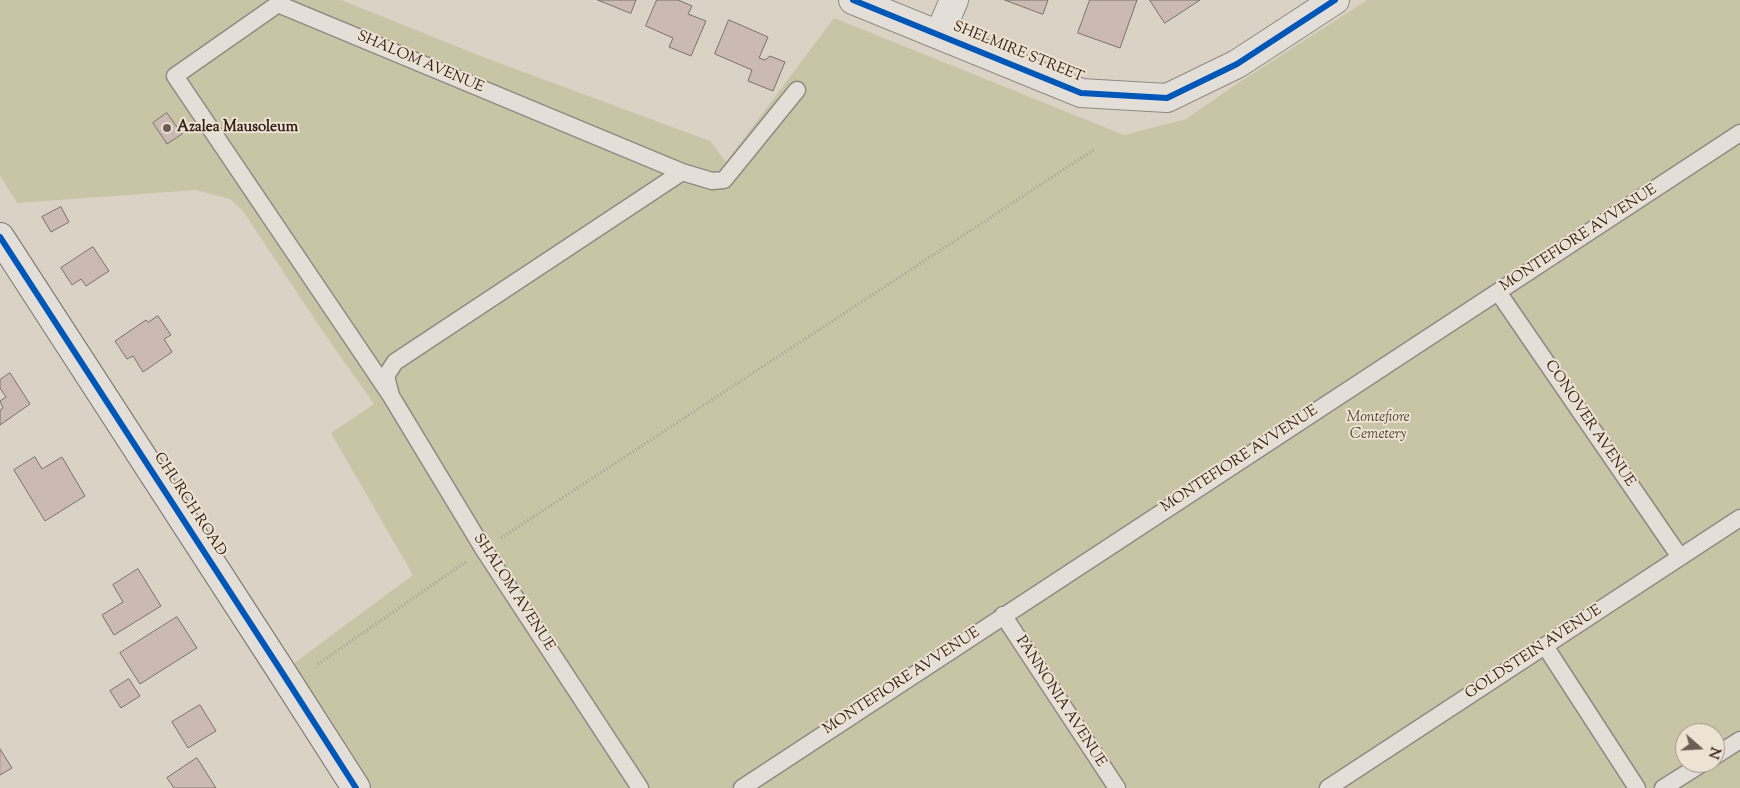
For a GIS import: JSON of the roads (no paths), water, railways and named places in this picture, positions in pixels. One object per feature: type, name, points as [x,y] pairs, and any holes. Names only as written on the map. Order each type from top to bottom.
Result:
[{"type":"street","name":"SHELMIRE STREET","points":[[853,0],[1081,93],[1167,98],[1237,64],[1335,0]]},
{"type":"street","points":[[939,35],[954,0]]},
{"type":"street","name":"CHURCH ROAD","points":[[0,237],[268,649],[356,788]]},
{"type":"lane","name":"SHALOM AVENUE","points":[[640,788],[484,550],[391,396],[175,76],[278,4],[682,172]]},
{"type":"lane","points":[[682,172],[712,181],[724,180],[797,90]]},
{"type":"lane","name":"MONTEFIORE AVVENUE","points":[[742,788],[1740,133]]},
{"type":"lane","name":"SHALOM AVENUE","points":[[391,396],[386,376],[395,362],[682,172]]},
{"type":"lane","name":"CONOVER AVENUE","points":[[1498,292],[1680,557]]},
{"type":"lane","name":"GOLDSTEIN AVENUE","points":[[1328,788],[1740,518]]},
{"type":"lane","name":"PANNONIA AVENUE","points":[[1003,616],[1117,788]]},
{"type":"lane","points":[[1545,646],[1637,788]]},
{"type":"lane","points":[[1725,750],[1740,740]]},
{"type":"lane","points":[[1663,788],[1687,773]]},
{"type":"place","name":"Azalea Mausoleum","points":[[167,128]]},
{"type":"park label","name":"Montefiore Cemetery","points":[[1378,426]]}]
